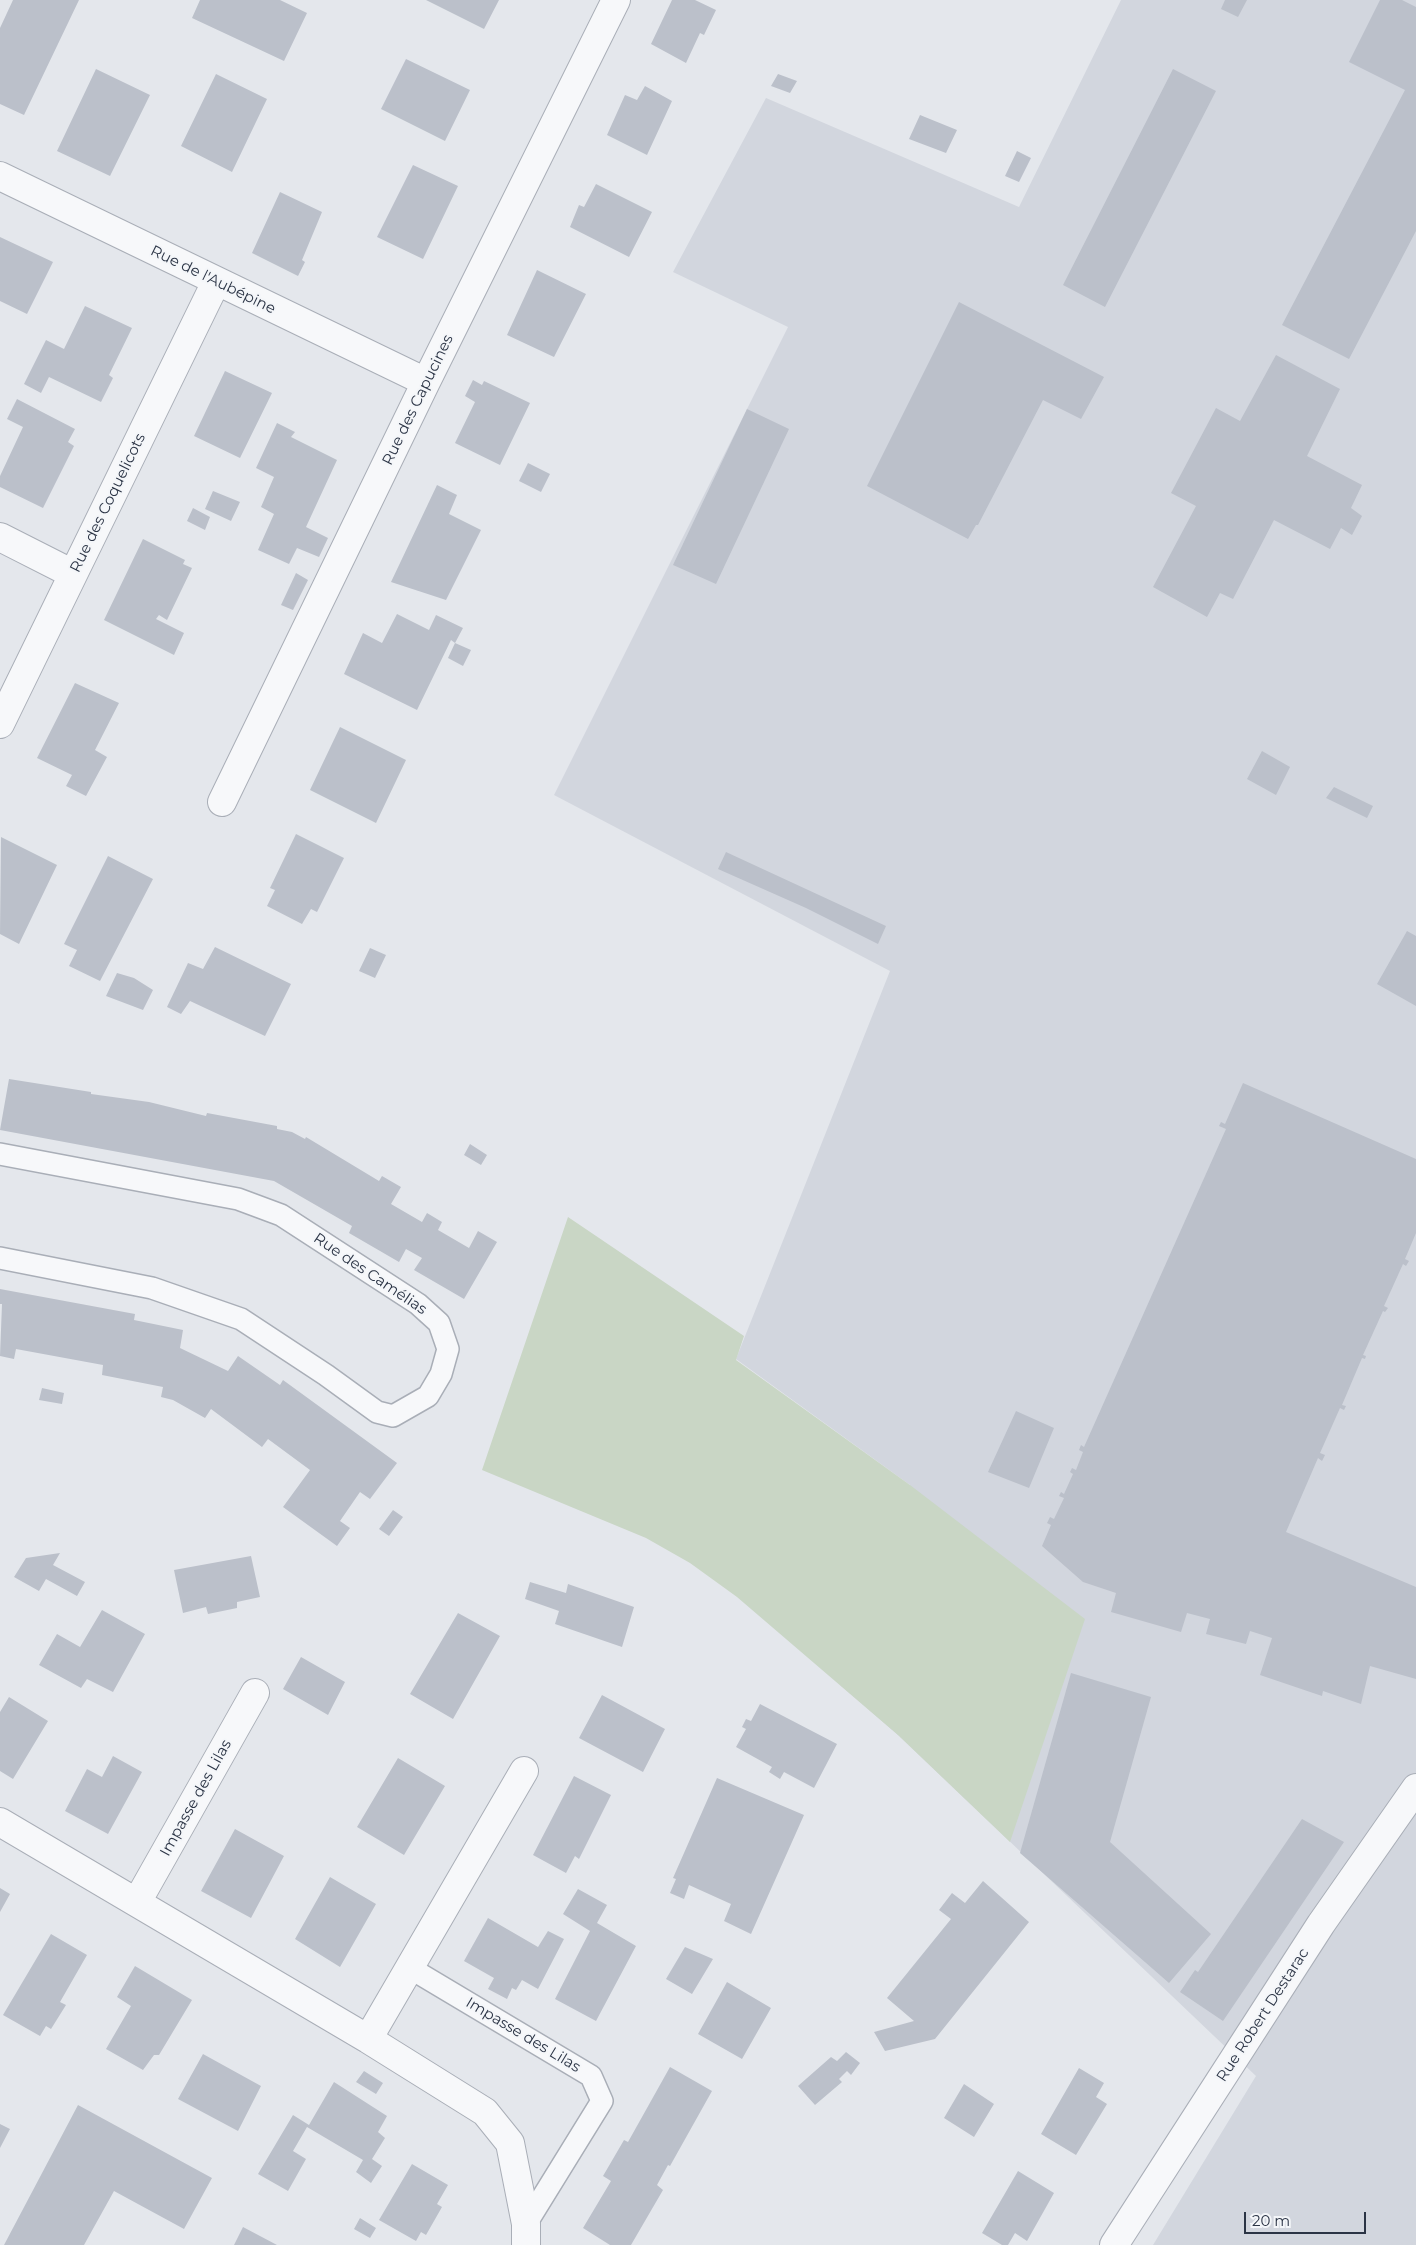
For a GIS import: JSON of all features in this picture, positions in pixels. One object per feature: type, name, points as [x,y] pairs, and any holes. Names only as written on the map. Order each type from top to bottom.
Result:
[{"type":"street","name":"Rue des Capucines","points":[[222,802],[426,382],[616,0]]},
{"type":"street","name":"Rue de l'Aubépine","points":[[0,176],[426,382]]},
{"type":"street","name":"Rue des Coquelicots","points":[[0,724],[216,282]]},
{"type":"street","points":[[0,538],[73,574]]},
{"type":"street","name":"Impasse des Lilas","points":[[137,1902],[255,1693]]},
{"type":"street","points":[[368,2039],[524,1771]]},
{"type":"street","name":"Rue Robert Destarac","points":[[1114,2245],[1321,1924],[1416,1788]]},
{"type":"street","name":"Impasse des Lilas","points":[[0,1822],[368,2039],[485,2112],[510,2143],[526,2235]]},
{"type":"lane","name":"Rue des Camélias","points":[[0,1154],[238,1199],[281,1215],[418,1304],[439,1323],[448,1349],[442,1374],[428,1396],[393,1416],[377,1412],[326,1375],[241,1319],[152,1288],[0,1258]]},
{"type":"lane","name":"Impasse des Lilas","points":[[410,1968],[591,2076],[602,2101],[526,2235]]},
{"type":"shaded area","points":[[1121,0],[1416,0],[1416,2245],[1153,2245],[1256,2076],[898,1735],[840,1685],[910,1485],[736,1359],[890,971],[554,795],[788,327],[673,272],[766,98],[1019,207]]},
{"type":"green space","points":[[568,1217],[744,1336],[736,1360],[910,1485],[1085,1619],[1010,1842],[898,1735],[737,1597],[690,1563],[646,1538],[482,1470]]},
{"type":"building","points":[[13,0],[79,0],[24,115],[0,104],[0,28]]},
{"type":"building","points":[[200,0],[280,0],[307,13],[284,61],[192,18]]},
{"type":"building","points":[[426,0],[499,0],[484,29]]},
{"type":"building","points":[[672,0],[695,0],[716,10],[704,35],[700,33],[686,63],[651,44]]},
{"type":"building","points":[[1225,0],[1247,0],[1238,17],[1221,9]]},
{"type":"building","points":[[1380,0],[1402,0],[1416,7],[1416,231],[1349,359],[1282,325],[1405,90],[1349,62]]},
{"type":"building","points":[[406,59],[470,90],[445,141],[381,109]]},
{"type":"building","points":[[96,69],[150,95],[110,176],[57,151]]},
{"type":"building","points":[[1173,69],[1216,91],[1105,307],[1063,285]]},
{"type":"building","points":[[216,74],[267,99],[232,172],[181,146]]},
{"type":"building","points":[[778,74],[797,81],[790,93],[771,86]]},
{"type":"building","points":[[645,86],[672,101],[647,155],[607,135],[625,95],[637,100]]},
{"type":"building","points":[[920,115],[957,130],[946,153],[909,139]]},
{"type":"building","points":[[1017,151],[1031,158],[1019,182],[1005,176]]},
{"type":"building","points":[[413,165],[458,186],[423,259],[377,237]]},
{"type":"building","points":[[596,184],[652,212],[629,257],[570,227],[579,205],[584,207]]},
{"type":"building","points":[[280,192],[322,212],[302,260],[305,262],[298,276],[252,253]]},
{"type":"building","points":[[0,237],[53,262],[27,314],[0,301]]},
{"type":"building","points":[[537,270],[586,294],[554,357],[507,335]]},
{"type":"building","points":[[959,302],[1104,377],[1081,419],[1043,400],[978,525],[976,525],[968,539],[867,486]]},
{"type":"building","points":[[85,306],[132,328],[109,375],[113,378],[101,402],[49,377],[41,393],[24,384],[46,340],[64,349]]},
{"type":"building","points":[[1276,355],[1340,389],[1307,456],[1362,485],[1351,508],[1362,516],[1352,535],[1341,528],[1330,549],[1274,520],[1233,599],[1220,593],[1207,617],[1153,587],[1196,506],[1171,493],[1216,408],[1240,421]]},
{"type":"building","points":[[225,371],[272,393],[240,458],[194,436]]},
{"type":"building","points":[[473,380],[482,385],[484,381],[530,403],[500,465],[455,443],[475,402],[465,396]]},
{"type":"building","points":[[17,399],[75,429],[68,442],[74,446],[43,508],[0,487],[0,476],[23,427],[7,419]]},
{"type":"building","points":[[747,409],[789,429],[716,584],[673,565]]},
{"type":"building","points":[[277,423],[295,432],[291,437],[337,460],[306,527],[328,538],[319,557],[297,548],[289,564],[258,550],[274,514],[261,507],[274,477],[256,468]]},
{"type":"building","points":[[528,463],[550,474],[541,492],[519,481]]},
{"type":"building","points":[[437,485],[457,495],[449,514],[481,530],[446,600],[391,582]]},
{"type":"building","points":[[213,491],[240,502],[231,521],[205,509]]},
{"type":"building","points":[[193,508],[210,517],[205,530],[187,521]]},
{"type":"building","points":[[143,539],[185,560],[183,564],[192,568],[167,620],[159,615],[156,619],[184,633],[174,655],[104,620]]},
{"type":"building","points":[[296,573],[308,580],[293,610],[281,605]]},
{"type":"building","points":[[397,614],[429,630],[436,615],[463,628],[455,643],[451,640],[417,710],[344,674],[363,633],[382,643]]},
{"type":"building","points":[[455,643],[471,650],[463,666],[448,658]]},
{"type":"building","points":[[75,683],[119,703],[95,750],[107,757],[86,796],[66,786],[72,775],[37,758]]},
{"type":"building","points":[[340,727],[406,760],[376,823],[310,790]]},
{"type":"building","points":[[1262,751],[1290,767],[1276,795],[1247,779]]},
{"type":"building","points":[[1334,787],[1373,806],[1367,818],[1326,798]]},
{"type":"building","points":[[296,834],[344,858],[317,912],[311,909],[302,924],[267,906],[275,890],[270,888]]},
{"type":"building","points":[[1,837],[57,865],[19,944],[0,934]]},
{"type":"building","points":[[726,852],[886,926],[878,944],[806,908],[718,869]]},
{"type":"building","points":[[108,856],[153,879],[100,981],[69,966],[77,950],[64,944]]},
{"type":"building","points":[[1407,931],[1416,936],[1416,1006],[1377,984]]},
{"type":"building","points":[[215,947],[291,984],[265,1036],[190,1001],[181,1014],[167,1007],[188,963],[203,969]]},
{"type":"building","points":[[370,948],[386,955],[375,978],[359,971]]},
{"type":"building","points":[[117,973],[134,978],[153,990],[143,1010],[106,996]]},
{"type":"building","points":[[9,1079],[91,1092],[91,1094],[149,1102],[206,1116],[207,1113],[277,1126],[277,1129],[292,1132],[305,1139],[306,1137],[379,1181],[382,1176],[401,1187],[391,1204],[422,1222],[427,1213],[442,1222],[438,1230],[469,1248],[478,1231],[497,1242],[464,1299],[414,1270],[422,1258],[406,1249],[399,1262],[349,1233],[352,1226],[274,1181],[0,1130]]},
{"type":"building","points":[[1243,1083],[1416,1159],[1416,1233],[1405,1259],[1409,1261],[1406,1266],[1403,1264],[1384,1306],[1388,1308],[1385,1312],[1383,1311],[1363,1355],[1366,1356],[1365,1359],[1362,1358],[1342,1405],[1346,1406],[1344,1410],[1340,1408],[1320,1453],[1325,1455],[1322,1461],[1318,1458],[1286,1532],[1416,1587],[1416,1679],[1370,1666],[1361,1704],[1323,1691],[1322,1696],[1260,1675],[1272,1638],[1250,1631],[1246,1644],[1206,1634],[1210,1619],[1187,1613],[1181,1632],[1111,1612],[1116,1593],[1083,1582],[1042,1546],[1051,1525],[1047,1523],[1050,1517],[1054,1519],[1064,1498],[1059,1496],[1061,1492],[1064,1494],[1073,1474],[1070,1472],[1072,1468],[1076,1470],[1083,1452],[1079,1450],[1081,1445],[1084,1447],[1226,1129],[1219,1126],[1221,1122],[1225,1124]]},
{"type":"building","points":[[470,1144],[487,1155],[481,1165],[464,1155]]},
{"type":"building","points":[[0,1289],[135,1314],[134,1320],[183,1330],[180,1348],[228,1371],[238,1356],[280,1385],[283,1380],[397,1463],[370,1499],[360,1492],[340,1521],[350,1528],[337,1546],[283,1507],[310,1470],[268,1439],[262,1447],[211,1409],[205,1418],[173,1400],[161,1397],[163,1387],[102,1375],[103,1365],[16,1349],[14,1359],[0,1356],[2,1304],[0,1304]]},
{"type":"building","points":[[42,1388],[64,1393],[62,1404],[39,1400]]},
{"type":"building","points":[[1016,1411],[1054,1428],[1029,1488],[988,1472]]},
{"type":"building","points":[[393,1510],[403,1517],[389,1536],[379,1529]]},
{"type":"building","points":[[60,1553],[53,1565],[85,1582],[77,1596],[46,1579],[39,1591],[14,1577],[26,1558]]},
{"type":"building","points":[[251,1556],[260,1597],[237,1602],[237,1608],[208,1614],[206,1607],[183,1613],[174,1570]]},
{"type":"building","points":[[530,1582],[566,1593],[568,1584],[634,1607],[622,1647],[555,1624],[559,1611],[525,1599]]},
{"type":"building","points":[[102,1610],[145,1634],[113,1692],[87,1679],[81,1688],[39,1665],[57,1634],[80,1647]]},
{"type":"building","points":[[458,1613],[500,1636],[453,1719],[410,1694]]},
{"type":"building","points":[[301,1657],[345,1682],[328,1715],[283,1689]]},
{"type":"building","points":[[1071,1673],[1151,1697],[1110,1842],[1211,1934],[1169,1983],[1020,1853]]},
{"type":"building","points":[[602,1695],[665,1729],[643,1772],[579,1738]]},
{"type":"building","points":[[9,1697],[48,1721],[13,1779],[0,1771],[0,1712]]},
{"type":"building","points":[[760,1704],[837,1744],[814,1788],[784,1772],[780,1779],[769,1772],[772,1767],[736,1747],[746,1729],[742,1727],[746,1719],[751,1721]]},
{"type":"building","points":[[113,1756],[142,1772],[108,1834],[65,1811],[87,1769],[102,1777]]},
{"type":"building","points":[[398,1758],[445,1786],[404,1855],[357,1827]]},
{"type":"building","points":[[574,1776],[611,1795],[579,1859],[575,1856],[566,1873],[533,1855]]},
{"type":"building","points":[[717,1778],[804,1815],[751,1934],[724,1921],[731,1904],[689,1885],[684,1899],[670,1893],[676,1879],[673,1878]]},
{"type":"building","points":[[1302,1819],[1344,1842],[1223,2021],[1180,1992],[1195,1970],[1198,1972]]},
{"type":"building","points":[[235,1829],[284,1856],[251,1918],[201,1891]]},
{"type":"building","points":[[330,1877],[376,1904],[340,1967],[295,1939]]},
{"type":"building","points":[[983,1881],[1029,1922],[935,2039],[885,2051],[874,2032],[914,2021],[887,1998],[951,1919],[939,1910],[952,1893],[965,1903]]},
{"type":"building","points":[[0,1888],[10,1894],[0,1912]]},
{"type":"building","points":[[578,1889],[607,1905],[597,1923],[636,1946],[596,2021],[555,1999],[590,1931],[563,1914]]},
{"type":"building","points":[[488,1918],[538,1947],[548,1931],[564,1939],[538,1989],[522,1980],[516,1990],[512,1988],[507,1999],[488,1989],[494,1978],[464,1961]]},
{"type":"building","points":[[51,1934],[87,1955],[60,2002],[66,2005],[51,2029],[46,2026],[40,2036],[3,2015]]},
{"type":"building","points":[[685,1947],[713,1959],[692,1994],[666,1979]]},
{"type":"building","points":[[135,1966],[192,2000],[159,2055],[154,2055],[143,2070],[106,2049],[131,2006],[117,1997]]},
{"type":"building","points":[[727,1982],[771,2008],[742,2059],[698,2034]]},
{"type":"building","points":[[846,2052],[860,2063],[851,2075],[847,2071],[839,2079],[842,2082],[815,2105],[798,2086],[831,2057],[837,2061]]},
{"type":"building","points":[[203,2054],[261,2086],[238,2131],[178,2099]]},
{"type":"building","points":[[670,2067],[712,2091],[670,2166],[668,2165],[657,2185],[663,2190],[631,2245],[610,2245],[583,2228],[611,2181],[603,2176],[624,2140],[628,2142]]},
{"type":"building","points":[[1079,2068],[1104,2083],[1096,2097],[1107,2104],[1076,2155],[1041,2134]]},
{"type":"building","points":[[364,2071],[383,2083],[376,2094],[356,2082]]},
{"type":"building","points":[[334,2082],[387,2116],[378,2132],[385,2138],[372,2159],[382,2166],[371,2183],[356,2172],[363,2160],[307,2127],[293,2151],[306,2159],[288,2191],[258,2174],[293,2115],[309,2125]]},
{"type":"building","points":[[964,2084],[994,2104],[974,2137],[944,2118]]},
{"type":"building","points":[[78,2105],[212,2178],[184,2229],[114,2191],[84,2245],[4,2245]]},
{"type":"building","points":[[0,2124],[10,2129],[0,2148]]},
{"type":"building","points":[[412,2164],[448,2185],[437,2204],[442,2207],[426,2235],[421,2232],[416,2241],[379,2220]]},
{"type":"building","points":[[1018,2171],[1054,2193],[1027,2241],[1015,2233],[1008,2245],[1002,2245],[982,2233]]},
{"type":"building","points":[[360,2218],[376,2228],[370,2238],[354,2229]]},
{"type":"building","points":[[243,2227],[277,2245],[234,2245]]}]
